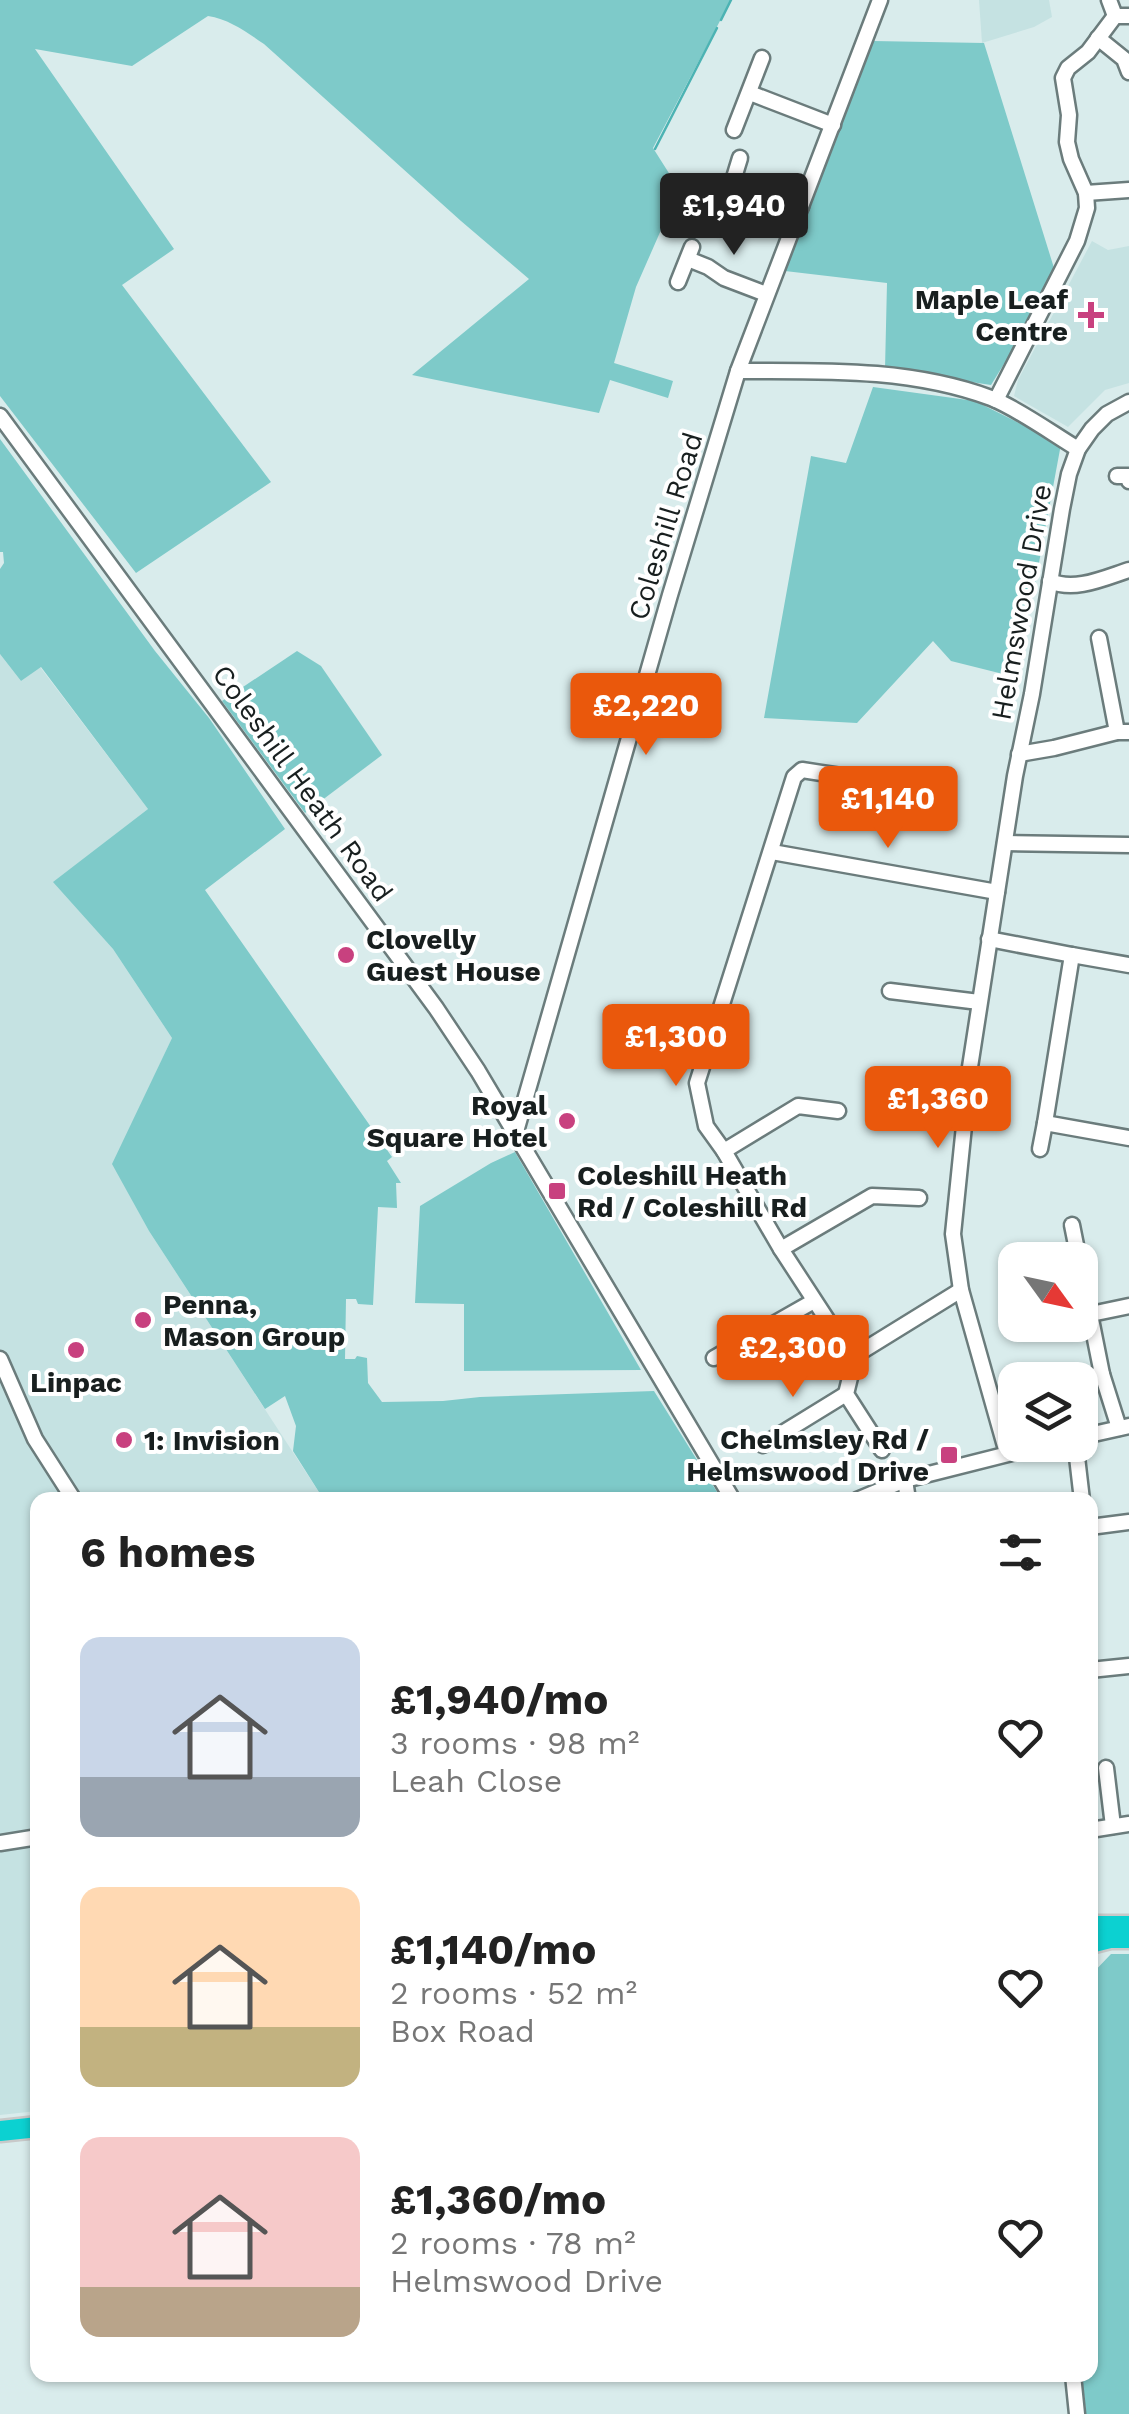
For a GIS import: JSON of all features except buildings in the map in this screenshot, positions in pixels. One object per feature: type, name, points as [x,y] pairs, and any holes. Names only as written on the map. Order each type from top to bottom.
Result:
[{"type":"highway","points":[[1098,1926],[1129,1926]]},
{"type":"highway","points":[[1098,1941],[1129,1938]]},
{"type":"highway","points":[[0,2131],[30,2127]]},
{"type":"street","name":"Coleshill Road","points":[[514,1135],[738,370],[880,0]]},
{"type":"street","points":[[996,400],[1077,241],[1087,208],[1086,193],[1071,159],[1070,115],[1062,82],[1068,68],[1122,16],[1110,0]]},
{"type":"street","points":[[1098,38],[1124,60],[1129,72]]},
{"type":"street","points":[[734,130],[762,58]]},
{"type":"street","points":[[750,93],[833,125]]},
{"type":"street","points":[[740,158],[731,187],[801,207]]},
{"type":"street","points":[[1086,193],[1129,190]]},
{"type":"street","points":[[678,282],[690,253],[724,278],[766,294]]},
{"type":"street","points":[[738,370],[887,374],[948,384],[996,400],[1078,448],[1107,414],[1129,402]]},
{"type":"street","name":"Coleshill Heath Road","points":[[0,416],[404,963],[478,1071],[728,1492]]},
{"type":"street","name":"Helmswood Drive","points":[[998,1422],[961,1290],[953,1234],[970,1067],[989,939],[1062,508],[1078,448]]},
{"type":"street","points":[[1050,581],[1063,586],[1079,585],[1129,570]]},
{"type":"street","points":[[1019,754],[1123,732],[1099,638]]},
{"type":"street","points":[[854,778],[802,770],[796,774],[698,1083],[706,1126],[814,1301],[846,1347],[859,1353]]},
{"type":"street","points":[[1005,843],[1129,845]]},
{"type":"street","points":[[772,852],[997,892]]},
{"type":"street","points":[[989,939],[1129,965]]},
{"type":"street","points":[[1040,1149],[1072,955]]},
{"type":"street","points":[[890,991],[979,1002]]},
{"type":"street","points":[[724,1151],[798,1106],[838,1111]]},
{"type":"street","points":[[1046,1123],[1129,1138]]},
{"type":"street","points":[[781,1249],[872,1196],[919,1198]]},
{"type":"street","points":[[1072,1225],[1076,1242]]},
{"type":"street","points":[[762,1445],[846,1394],[859,1353],[961,1290]]},
{"type":"street","points":[[714,1358],[814,1301]]},
{"type":"street","points":[[1098,1312],[1129,1306]]},
{"type":"street","points":[[1096,1342],[1102,1374],[1124,1427],[1098,1433]]},
{"type":"street","points":[[0,1360],[34,1439],[69,1492]]},
{"type":"street","points":[[1098,1375],[1102,1374]]},
{"type":"street","points":[[846,1394],[882,1450]]},
{"type":"street","points":[[877,1492],[906,1480],[998,1456]]},
{"type":"street","points":[[1078,1462],[1081,1492]]},
{"type":"street","points":[[906,1480],[907,1492]]},
{"type":"street","points":[[1098,1526],[1129,1522]]},
{"type":"street","points":[[1098,1669],[1129,1666]]},
{"type":"street","points":[[1106,1768],[1112,1826]]},
{"type":"street","points":[[1098,1829],[1129,1824]]},
{"type":"street","points":[[0,1844],[30,1838]]},
{"type":"street","points":[[1074,2382],[1077,2414]]},
{"type":"shaded area","points":[[0,0],[731,0],[653,148],[679,189],[636,287],[614,363],[673,381],[668,398],[610,380],[599,413],[412,375],[529,279],[264,44],[237,27],[208,16],[132,66],[35,49],[174,249],[122,285],[271,482],[136,573],[0,396]]},
{"type":"shaded area","points":[[979,0],[1049,0],[1052,17],[1034,27],[982,43]]},
{"type":"shaded area","points":[[873,41],[984,43],[1054,268],[991,385],[885,369],[887,283],[785,271]]},
{"type":"shaded area","name":"Maple Leaf Centre","points":[[1092,241],[1108,250],[1129,246],[1129,383],[1105,390],[1068,427],[1014,396],[1018,380]]},
{"type":"shaded area","points":[[873,387],[975,401],[1061,444],[1015,677],[951,661],[933,641],[857,723],[764,718],[811,456],[846,463]]},
{"type":"shaded area","points":[[0,439],[155,651],[209,718],[285,829],[205,890],[392,1157],[387,1161],[401,1183],[396,1183],[397,1208],[378,1207],[373,1305],[346,1299],[345,1359],[367,1358],[368,1383],[382,1402],[654,1391],[717,1492],[319,1492],[293,1451],[296,1426],[285,1396],[265,1409],[149,1231],[112,1164],[172,1038],[113,949],[53,882],[148,809],[41,667],[21,681],[0,654],[0,569],[4,563],[0,552]]},
{"type":"shaded area","points":[[297,651],[321,666],[382,755],[305,813],[222,701]]},
{"type":"shaded area","points":[[0,654],[21,681],[40,667],[148,809],[54,882],[113,949],[172,1038],[113,1164],[149,1231],[319,1492],[30,1492],[30,2112],[0,2115]]},
{"type":"shaded area","points":[[515,1152],[641,1370],[464,1371],[464,1304],[415,1303],[420,1206]]},
{"type":"shaded area","points":[[1111,1954],[1129,1954],[1129,2414],[1086,2414],[1083,2382],[1098,2382],[1098,1968]]},
{"type":"waterway","points":[[721,20],[731,0]]},
{"type":"waterway","points":[[655,149],[717,28]]},
{"type":"place","name":"Maple Leaf Centre","points":[[1091,315]]},
{"type":"place","name":"Clovelly Guest House","points":[[346,955]]},
{"type":"place","name":"Royal Square Hotel","points":[[567,1121]]},
{"type":"place","name":"Coleshill Heath Rd / Coleshill Rd","points":[[557,1191]]},
{"type":"place","name":"Penna, Mason Group","points":[[143,1320]]},
{"type":"place","name":"Linpac","points":[[76,1350]]},
{"type":"place","name":"1: Invision","points":[[124,1440]]},
{"type":"place","name":"Chelmsley Rd / Helmswood Drive","points":[[949,1455]]}]
